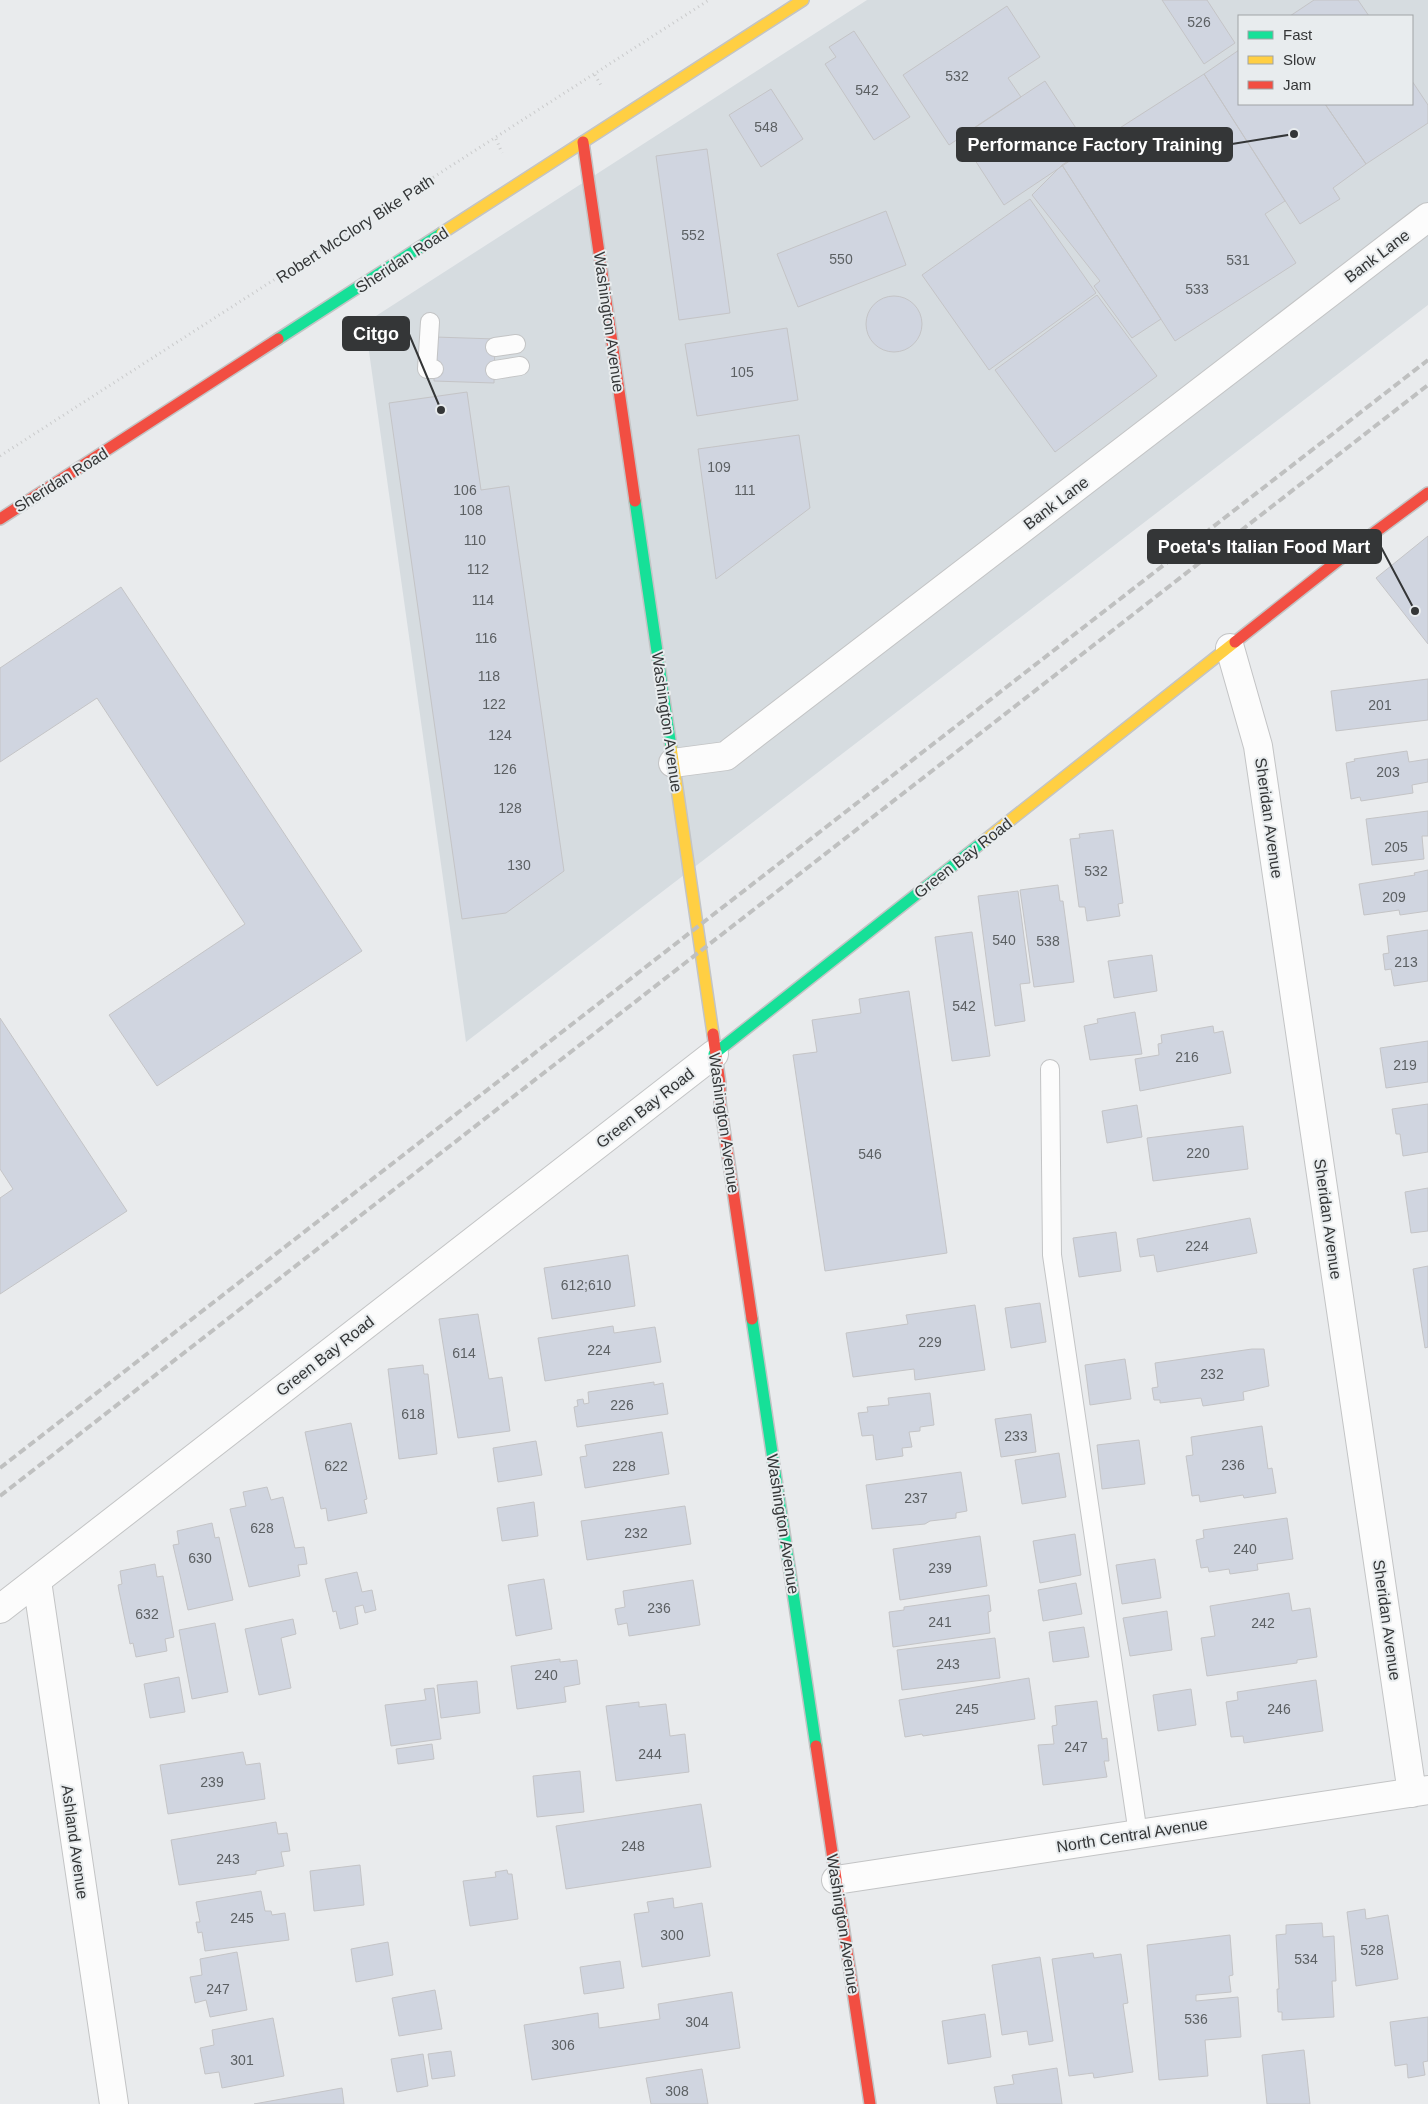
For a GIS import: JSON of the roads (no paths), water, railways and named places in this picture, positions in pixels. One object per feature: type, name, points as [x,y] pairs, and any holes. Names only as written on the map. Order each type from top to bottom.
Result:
[{"type":"street","name":"Sheridan Road","points":[[0,519],[803,0]]},
{"type":"street","name":"Washington Avenue","points":[[583,142],[714,1054],[870,2104]]},
{"type":"street","name":"Bank Lane","points":[[673,763],[726,756],[1428,217]]},
{"type":"street","name":"Green Bay Road","points":[[0,1609],[714,1054],[1428,492]]},
{"type":"street","name":"Sheridan Avenue","points":[[1230,648],[1258,746],[1420,1791]]},
{"type":"street","name":"Ashland Avenue","points":[[37,1580],[114,2104]]},
{"type":"street","name":"North Central Avenue","points":[[836,1880],[1420,1791]]},
{"type":"lane","points":[[430,322],[432,345],[427,369],[434,369]]},
{"type":"lane","points":[[496,347],[516,344]]},
{"type":"lane","points":[[495,370],[520,366]]},
{"type":"lane","points":[[1050,1069],[1052,1255],[1138,1834]]},
{"type":"railway","points":[[0,1468],[1428,360]]},
{"type":"railway","points":[[0,1496],[1428,385]]},
{"type":"place","name":"Performance Factory Training","points":[[1294,134]]},
{"type":"place","name":"Citgo","points":[[441,410]]},
{"type":"place","name":"Poeta's Italian Food Mart","points":[[1415,611]]}]
